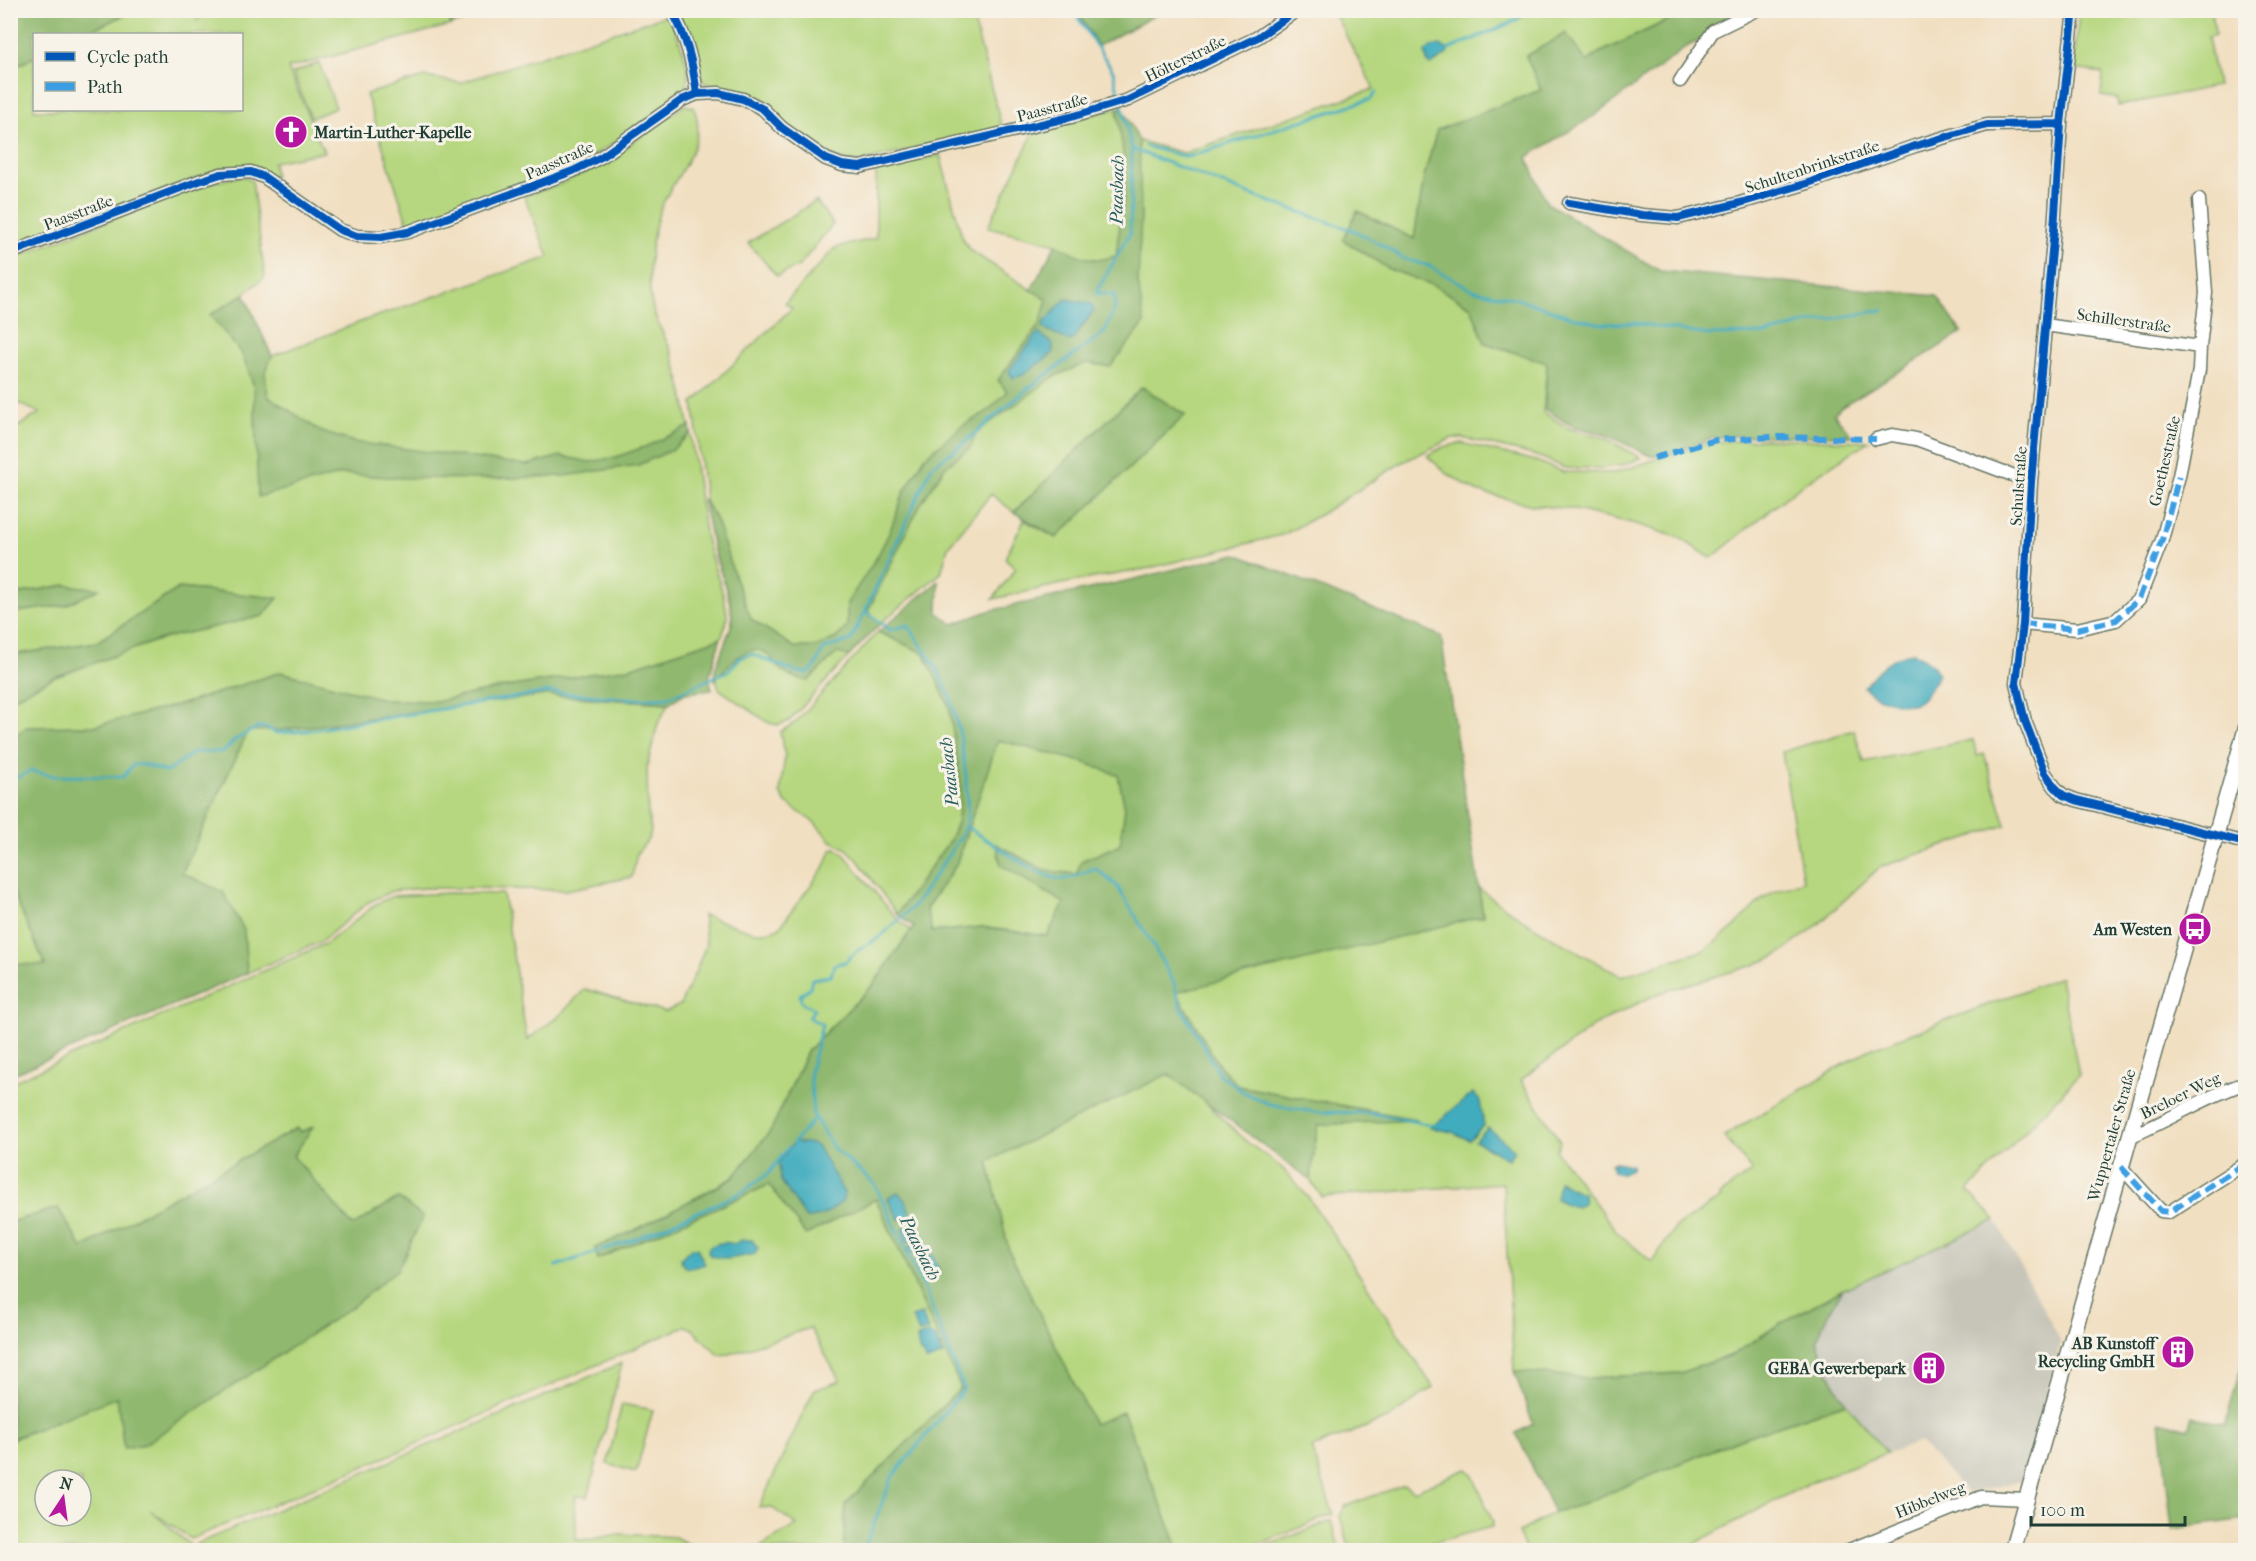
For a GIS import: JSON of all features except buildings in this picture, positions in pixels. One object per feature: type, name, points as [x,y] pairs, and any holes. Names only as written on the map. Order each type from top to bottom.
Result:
[{"type":"main road","name":"Wuppertaler Straße","points":[[2012,1551],[2246,729]]},
{"type":"street","points":[[671,10],[677,20],[692,62],[697,94]]},
{"type":"street","name":"Hölterstraße","points":[[1113,105],[1128,100],[1258,37],[1297,10]]},
{"type":"street","points":[[1680,81],[1713,31],[1756,10]]},
{"type":"street","name":"Schulstraße","points":[[2074,10],[2061,124],[2031,482],[2023,624],[2016,682],[2025,721],[2045,772],[2063,795],[2216,835]]},
{"type":"street","name":"Paasstraße","points":[[10,253],[200,181],[240,171],[264,177],[340,230],[357,236],[381,237],[408,232],[573,171],[601,157],[682,100],[697,94],[719,93],[743,99],[763,109],[782,128],[826,159],[842,165],[860,167],[996,136],[1113,105]]},
{"type":"street","name":"Schultenbrinkstraße","points":[[1569,203],[1642,215],[1678,218],[1808,183],[1912,147],[1987,125],[2061,124]]},
{"type":"street","name":"Goethestraße","points":[[2023,624],[2077,628],[2116,620],[2139,599],[2162,540],[2179,476],[2199,370],[2206,293],[2199,200]]},
{"type":"street","name":"Schillerstraße","points":[[2045,325],[2200,347]]},
{"type":"street","points":[[1876,439],[1892,435],[1916,439],[2031,482]]},
{"type":"street","points":[[2216,835],[2246,843]]},
{"type":"street","name":"Breloer Weg","points":[[2129,1137],[2154,1127],[2223,1091],[2246,1083]]},
{"type":"street","points":[[2121,1167],[2161,1211],[2169,1212],[2246,1163]]},
{"type":"street","name":"Hibbelweg","points":[[1849,1551],[1981,1497],[2026,1499]]},
{"type":"shaded area","points":[[1996,1220],[2061,1342],[2022,1481],[1967,1493],[1920,1442],[1887,1453],[1846,1403],[1828,1372],[1817,1340],[1842,1290]]},
{"type":"green space","points":[[11,10],[133,10],[85,33],[33,33],[33,58],[11,69]]},
{"type":"green space","points":[[209,10],[446,11],[451,25],[288,68],[324,152],[273,162],[275,178],[249,168],[221,169],[11,248],[11,69],[33,58],[33,111],[243,111],[243,33],[85,33],[133,11],[196,11],[197,21]]},
{"type":"green space","points":[[446,11],[497,11],[451,25]]},
{"type":"green space","points":[[677,11],[971,11],[1002,128],[860,162],[847,161],[814,147],[751,96],[702,81]]},
{"type":"green space","points":[[1077,11],[1163,11],[1098,46]]},
{"type":"green space","points":[[1333,11],[1687,11],[1599,53],[1587,62],[1526,56],[1541,90],[1437,130],[1424,177],[1414,239],[1358,211],[1389,269],[1433,285],[1471,307],[1485,343],[1547,363],[1543,412],[1570,429],[1605,438],[1641,458],[1623,465],[1604,468],[1565,468],[1540,457],[1514,450],[1462,438],[1452,438],[1399,464],[1285,534],[1146,569],[993,599],[1016,568],[1005,558],[1024,520],[1056,538],[1185,415],[1142,387],[1014,512],[991,494],[948,547],[941,573],[876,627],[789,721],[778,725],[769,723],[719,689],[716,678],[717,669],[729,637],[732,619],[727,590],[712,544],[693,403],[792,308],[785,303],[835,248],[876,238],[876,171],[940,155],[963,240],[971,251],[1031,290],[1056,244],[988,227],[1035,130],[1122,107],[1139,141],[1184,153],[1374,89]]},
{"type":"green space","points":[[1688,11],[1743,11],[1715,23],[1705,38],[1688,46],[1594,116],[1527,157],[1547,203],[1660,271],[1937,296],[1962,333],[1842,406],[1834,414],[1852,436],[1712,438],[1667,454],[1651,456],[1607,435],[1572,426],[1545,409],[1547,363],[1485,343],[1471,307],[1433,285],[1389,269],[1343,240],[1357,211],[1414,239],[1424,177],[1437,130],[1541,90],[1526,56],[1566,33],[1587,62],[1599,53]]},
{"type":"green space","points":[[2079,11],[2212,11],[2215,35],[2208,37],[2217,86],[2118,106],[2117,98],[2101,96],[2103,73],[2074,69]]},
{"type":"green space","points":[[667,15],[670,16],[679,39],[688,74],[687,86],[678,97],[615,142],[572,166],[502,194],[408,225],[366,94],[425,77],[460,83]]},
{"type":"green space","points":[[319,63],[336,108],[311,118],[293,73]]},
{"type":"green space","points":[[685,105],[693,107],[697,120],[697,134],[688,160],[660,210],[652,246],[650,285],[655,315],[672,353],[680,381],[693,448],[706,538],[726,606],[727,616],[721,638],[629,668],[500,688],[439,701],[387,700],[281,672],[186,703],[94,726],[27,727],[11,738],[11,699],[52,678],[164,638],[262,616],[277,598],[179,588],[97,642],[11,655],[11,613],[66,605],[66,585],[11,595],[11,431],[40,413],[11,400],[11,259],[158,201],[214,182],[242,176],[252,181],[265,277],[244,294],[272,356],[363,321],[549,257],[524,196],[558,185],[602,164]]},
{"type":"green space","points":[[1122,107],[1139,141],[1141,215],[1138,281],[1144,324],[1110,367],[1087,363],[1055,376],[976,433],[971,447],[945,467],[920,505],[868,611],[881,623],[849,656],[837,653],[808,681],[786,673],[775,664],[770,656],[762,651],[754,650],[733,661],[715,680],[715,670],[733,621],[729,598],[713,547],[703,498],[716,520],[751,619],[794,647],[816,647],[836,638],[847,627],[847,603],[877,557],[890,531],[904,492],[925,457],[962,426],[988,411],[1007,392],[998,380],[1040,324],[1047,299],[1031,290],[1056,244],[1085,258],[1099,259],[1116,256],[1126,174],[1117,109]]},
{"type":"green space","points":[[816,201],[833,224],[799,266],[777,276],[748,243]]},
{"type":"green space","points":[[244,294],[272,357],[265,372],[268,396],[322,432],[354,442],[527,465],[561,456],[590,462],[616,457],[647,446],[690,426],[691,433],[672,450],[638,465],[565,476],[489,479],[403,478],[342,474],[258,497],[254,387],[242,354],[210,315]]},
{"type":"green space","points":[[1142,387],[1185,415],[1056,538],[1014,512]]},
{"type":"green space","points":[[1768,439],[1869,441],[1800,486],[1711,558],[1680,538],[1636,524],[1571,509],[1532,505],[1476,491],[1446,473],[1427,456],[1443,447],[1461,443],[1536,461],[1563,472],[1614,473],[1710,442]]},
{"type":"green space","points":[[1236,554],[1441,636],[1483,916],[1176,992],[1218,1064],[1238,1086],[1418,1120],[1318,1125],[1310,1180],[1168,1074],[988,1161],[1009,1251],[1094,1424],[1123,1412],[1179,1550],[844,1550],[845,1505],[961,1388],[876,1199],[806,1235],[769,1185],[598,1259],[595,1248],[635,1230],[732,1179],[771,1130],[808,1050],[873,985],[914,927],[897,914],[950,840],[958,820],[961,786],[949,706],[924,653],[878,632],[939,581],[938,613],[953,624],[989,611]],"holes":[[[998,740],[1083,762],[1118,775],[1125,808],[1120,845],[1081,861],[1077,874],[1046,871],[996,844],[1001,865],[1064,903],[1047,936],[982,927],[932,932],[926,908],[956,865]]]},
{"type":"green space","points":[[66,585],[100,589],[66,605],[11,613],[11,595]]},
{"type":"green space","points":[[179,588],[278,598],[263,616],[164,638],[52,678],[11,699],[11,655],[97,642]]},
{"type":"green space","points":[[878,632],[924,653],[949,706],[961,786],[958,820],[950,840],[897,914],[857,859],[847,849],[831,841],[815,823],[786,803],[780,793],[785,756],[780,732],[796,722]]},
{"type":"green space","points":[[721,638],[709,677],[712,690],[685,693],[669,703],[545,695],[281,730],[248,731],[182,873],[223,892],[244,930],[247,973],[11,1075],[11,964],[45,965],[11,888],[11,738],[27,727],[94,726],[186,703],[281,672],[387,700],[439,701],[500,688],[629,668]]},
{"type":"green space","points":[[545,695],[669,703],[658,723],[647,767],[648,815],[651,830],[648,840],[637,853],[632,877],[566,890],[425,888],[392,891],[367,903],[322,941],[247,973],[244,930],[182,873],[248,731],[281,730]]},
{"type":"green space","points":[[1854,730],[1864,762],[1973,740],[1977,756],[1984,754],[2006,825],[1880,867],[1819,924],[1778,955],[1751,966],[1659,993],[1598,1023],[1521,1080],[1560,1141],[1556,1151],[1617,1232],[1652,1262],[1676,1227],[1721,1198],[1720,1195],[1752,1171],[1724,1136],[1868,1050],[2060,978],[2079,1075],[1968,1191],[1996,1220],[1842,1290],[1781,1323],[1734,1354],[1680,1373],[1588,1378],[1514,1371],[1503,1183],[1322,1197],[1310,1180],[1318,1125],[1415,1119],[1238,1086],[1218,1064],[1176,991],[1483,916],[1479,888],[1531,925],[1622,976],[1705,950],[1733,928],[1762,899],[1773,892],[1803,881],[1782,752]]},
{"type":"green space","points":[[998,740],[1083,762],[1118,775],[1125,808],[1120,845],[1081,861],[1077,874],[1046,871],[997,845],[1001,865],[1065,903],[1047,936],[982,927],[932,932],[926,909],[956,865]]},
{"type":"green space","points":[[835,848],[843,853],[897,919],[911,930],[873,985],[808,1050],[772,1130],[732,1178],[634,1231],[595,1248],[598,1259],[769,1184],[806,1235],[876,1198],[961,1388],[845,1505],[844,1550],[755,1550],[797,1525],[772,1508],[759,1507],[814,1390],[840,1381],[810,1328],[729,1354],[719,1355],[686,1326],[191,1539],[150,1510],[194,1550],[11,1550],[11,1440],[117,1396],[124,1448],[145,1444],[398,1198],[353,1226],[293,1156],[312,1128],[300,1132],[297,1128],[82,1248],[58,1208],[11,1222],[10,1083],[327,943],[376,904],[393,896],[449,893],[503,894],[527,1040],[559,1016],[585,989],[665,1012],[680,1005],[697,969],[706,944],[703,915],[754,932],[766,932],[779,928],[825,866],[831,851]]},
{"type":"green space","points":[[11,888],[46,966],[11,964]]},
{"type":"green space","points":[[1168,1074],[1205,1102],[1247,1142],[1282,1168],[1309,1198],[1433,1387],[1389,1418],[1312,1448],[1333,1514],[1245,1550],[1179,1550],[1123,1412],[1094,1425],[1009,1251],[988,1161]]},
{"type":"green space","points":[[313,1127],[293,1156],[353,1226],[398,1198],[423,1217],[398,1269],[352,1307],[145,1444],[124,1448],[117,1397],[11,1439],[11,1222],[58,1208],[82,1248],[297,1128],[300,1132]]},
{"type":"green space","points":[[1842,1290],[1817,1340],[1828,1372],[1846,1403],[1742,1438],[1577,1506],[1554,1512],[1516,1433],[1533,1424],[1514,1371],[1588,1378],[1680,1373],[1734,1354],[1781,1323]]},
{"type":"green space","points":[[2245,1351],[2245,1519],[2172,1529],[2160,1421],[2188,1429],[2192,1416],[2225,1425]]},
{"type":"green space","points":[[622,1363],[588,1497],[575,1496],[576,1540],[619,1534],[675,1537],[700,1550],[200,1550],[196,1544]]},
{"type":"green space","points":[[1846,1403],[1887,1453],[1813,1481],[1693,1544],[1696,1550],[1526,1550],[1518,1533],[1554,1512],[1577,1506],[1742,1438]]},
{"type":"green space","points":[[622,1404],[653,1410],[636,1472],[607,1464]]},
{"type":"green space","points":[[1467,1469],[1473,1475],[1493,1522],[1492,1527],[1404,1550],[1350,1550],[1340,1516],[1345,1506],[1404,1485],[1414,1491]]},
{"type":"green space","points":[[1331,1521],[1340,1550],[1256,1550]]},
{"type":"water","points":[[1441,45],[1448,50],[1447,54],[1431,65],[1427,61],[1425,52],[1431,47]]},
{"type":"water","points":[[1065,299],[1091,304],[1094,311],[1069,341],[1043,328],[1044,323]]},
{"type":"water","points":[[1038,333],[1053,344],[1053,353],[1023,375],[1013,378],[1009,372],[1010,369]]},
{"type":"water","points":[[1913,653],[1928,661],[1938,673],[1929,690],[1919,701],[1903,704],[1888,701],[1864,687],[1885,664],[1905,654]]},
{"type":"water","points":[[1473,1093],[1480,1101],[1484,1125],[1469,1140],[1452,1132],[1430,1128]]},
{"type":"water","points":[[1488,1128],[1515,1150],[1508,1159],[1475,1141]]},
{"type":"water","points":[[794,1142],[813,1144],[818,1147],[844,1193],[843,1200],[831,1211],[806,1218],[781,1181],[779,1163]]},
{"type":"water","points":[[1615,1162],[1632,1165],[1631,1169],[1620,1174],[1613,1172],[1611,1164]]},
{"type":"water","points":[[1559,1181],[1583,1193],[1584,1202],[1577,1207],[1556,1199]]},
{"type":"water","points":[[898,1192],[906,1202],[911,1215],[905,1219],[899,1219],[887,1198]]},
{"type":"water","points":[[914,1223],[924,1235],[907,1242],[902,1229]]},
{"type":"water","points":[[742,1240],[752,1240],[758,1248],[755,1254],[728,1259],[711,1256],[708,1252],[709,1247],[715,1244],[734,1244]]},
{"type":"water","points":[[923,1240],[931,1250],[917,1255],[909,1251],[908,1247]]},
{"type":"water","points":[[691,1248],[697,1248],[705,1264],[690,1268],[684,1266],[681,1258]]},
{"type":"water","points":[[933,1255],[940,1273],[936,1276],[920,1265],[918,1259]]},
{"type":"water","points":[[922,1314],[928,1330],[919,1333],[912,1317]]},
{"type":"water","points":[[928,1333],[936,1339],[943,1355],[927,1361],[919,1350],[917,1338]]},
{"type":"waterway","name":"Paasbach","points":[[1073,10],[1113,71],[1120,99]]},
{"type":"waterway","points":[[1448,50],[1515,21],[1530,10]]},
{"type":"waterway","points":[[1145,146],[1187,157],[1371,99],[1376,92]]},
{"type":"waterway","name":"Paasbach","points":[[864,1550],[892,1477],[964,1389],[926,1292],[874,1183],[834,1149],[813,1114],[810,1072],[822,1024],[809,1018],[814,1009],[802,1003],[800,995],[810,987],[812,979],[831,976],[834,965],[845,962],[857,951],[880,937],[916,904],[963,833],[968,814],[960,734],[950,697],[937,669],[908,625],[890,630],[865,611],[932,466],[959,447],[1030,387],[1105,332],[1115,307],[1114,295],[1096,293],[1130,233],[1132,149],[1122,105]]},
{"type":"waterway","points":[[1132,149],[1262,199],[1355,231],[1402,258],[1429,266],[1473,290],[1519,299],[1571,317],[1602,324],[1635,323],[1708,335],[1767,334],[1804,324],[1883,310]]},
{"type":"waterway","points":[[10,781],[30,771],[54,776],[123,777],[133,765],[167,772],[194,752],[223,752],[235,740],[258,727],[267,728],[276,733],[305,731],[548,692],[635,699],[669,697],[728,671],[740,658],[752,654],[796,672],[807,673],[813,670],[824,649],[851,640],[865,611]]},
{"type":"waterway","points":[[965,826],[1014,858],[1054,878],[1068,879],[1095,868],[1117,886],[1174,983],[1181,1007],[1220,1075],[1245,1093],[1269,1104],[1314,1112],[1371,1113],[1437,1126]]},
{"type":"waterway","points":[[793,1143],[815,1118]]},
{"type":"waterway","points":[[556,1266],[638,1238],[739,1194],[769,1173],[788,1148]]},
{"type":"marked path","points":[[1654,458],[1716,440],[1773,437],[1876,439]]},
{"type":"marked path","points":[[2023,624],[2077,629],[2116,620],[2139,599],[2162,540],[2179,476]]},
{"type":"marked path","points":[[2121,1167],[2161,1211],[2169,1212],[2246,1163]]},
{"type":"cycle path","points":[[671,10],[688,51],[697,94]]},
{"type":"cycle path","points":[[10,253],[199,181],[221,174],[251,172],[264,177],[340,230],[357,236],[381,237],[408,232],[573,171],[601,157],[682,100],[697,94],[719,93],[743,99],[763,109],[782,128],[826,159],[842,165],[860,167],[1071,117],[1128,100],[1258,37],[1297,10]]},
{"type":"cycle path","points":[[2074,10],[2061,124],[2031,482],[2023,624],[2016,683],[2025,721],[2045,773],[2063,795],[2246,843]]},
{"type":"cycle path","points":[[1569,203],[1642,215],[1678,218],[1808,183],[1915,146],[1987,125],[2061,124]]},
{"type":"place","name":"Martin-Luther-Kapelle","points":[[291,132]]},
{"type":"place","name":"Am Westen","points":[[2195,929]]},
{"type":"place","name":"AB Kunstoff Recycling GmbH","points":[[2178,1352]]},
{"type":"place","name":"GEBA Gewerbepark","points":[[1929,1368]]}]
